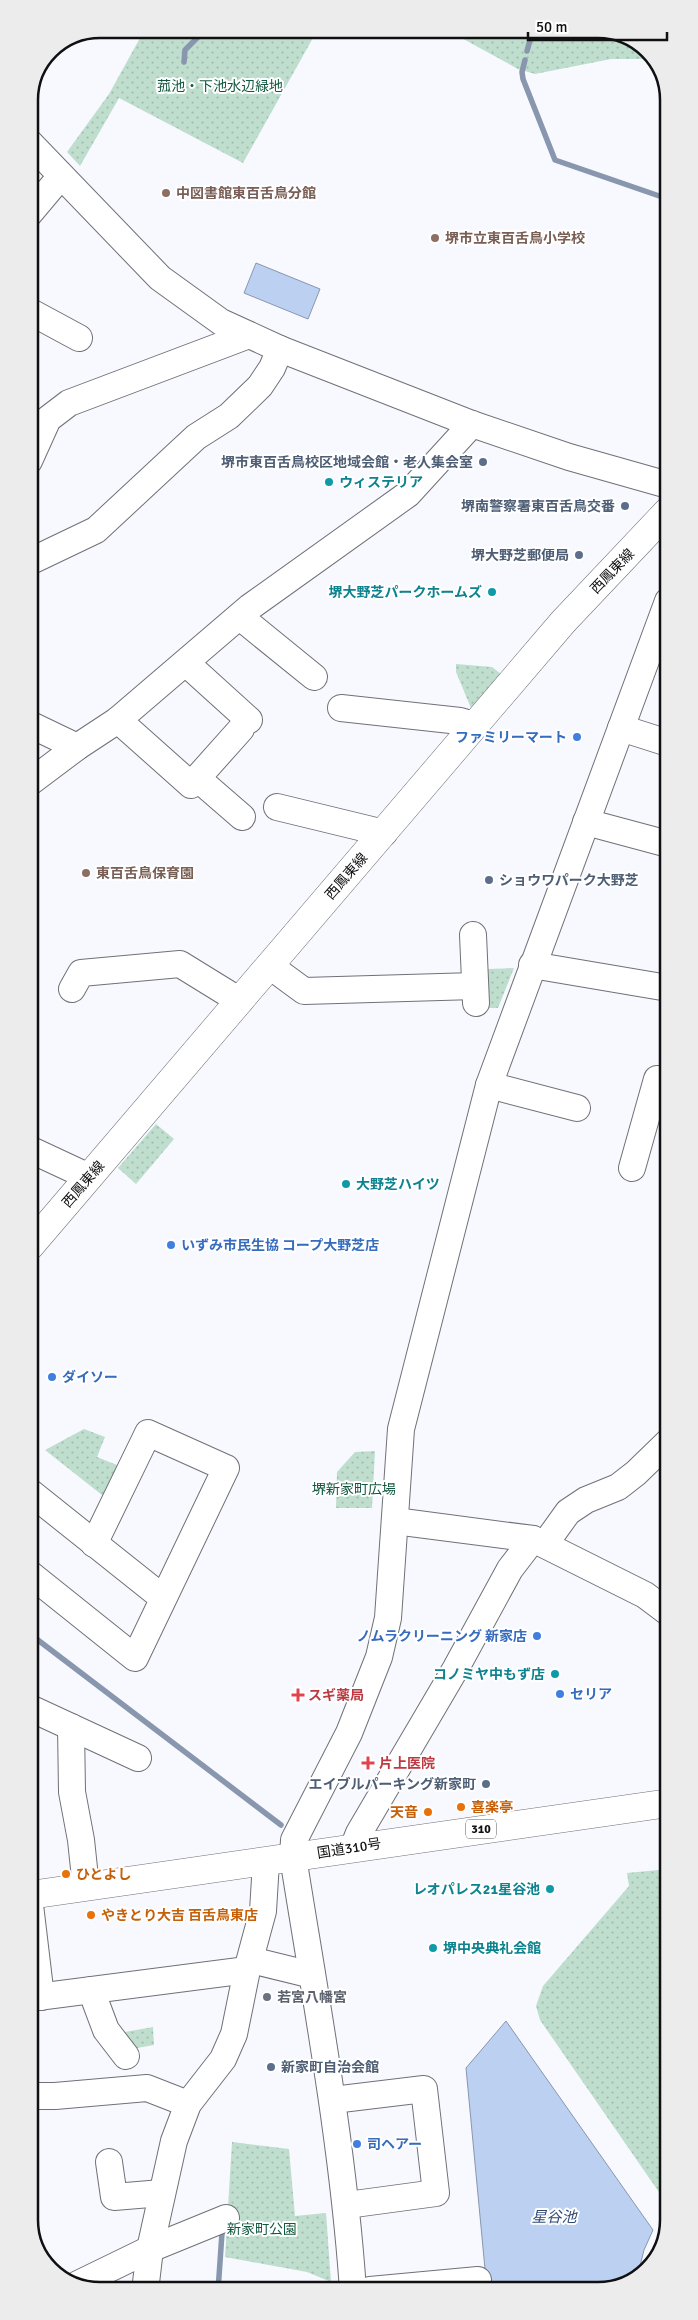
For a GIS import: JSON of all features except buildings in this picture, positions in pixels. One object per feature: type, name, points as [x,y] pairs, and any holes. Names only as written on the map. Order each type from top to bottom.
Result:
[{"type":"main road","name":"西鳳東線","points":[[38,1235],[563,622],[660,519]]},
{"type":"main road","name":"国道310号","points":[[38,1894],[660,1804]]},
{"type":"street","points":[[38,152],[160,278],[221,322],[280,349],[472,424],[569,457],[660,483]]},
{"type":"street","points":[[38,203],[61,176]]},
{"type":"street","points":[[38,316],[79,338]]},
{"type":"street","points":[[38,441],[48,419],[70,403],[249,335]]},
{"type":"street","points":[[38,558],[96,530],[196,437],[229,416],[260,386],[272,368],[280,349]]},
{"type":"street","points":[[38,776],[77,746],[118,720],[250,607],[408,494],[472,424]]},
{"type":"street","points":[[240,617],[314,677]]},
{"type":"street","points":[[352,2282],[347,2205],[293,1857],[294,1840],[349,1733],[379,1657],[388,1618],[401,1429],[489,1085],[660,622]]},
{"type":"street","points":[[118,720],[191,785],[245,724],[186,663]]},
{"type":"street","points":[[341,708],[460,721],[474,725]]},
{"type":"street","points":[[38,728],[77,746]]},
{"type":"street","points":[[620,728],[660,740]]},
{"type":"street","points":[[197,778],[242,817]]},
{"type":"street","points":[[278,807],[384,832]]},
{"type":"street","points":[[586,822],[660,842]]},
{"type":"street","points":[[270,966],[304,992],[475,995],[474,935]]},
{"type":"street","points":[[72,989],[81,973],[180,964],[240,1000]]},
{"type":"street","points":[[532,965],[660,987]]},
{"type":"street","points":[[632,1168],[657,1079],[660,1079]]},
{"type":"street","points":[[489,1085],[577,1108]]},
{"type":"street","points":[[38,1153],[89,1177]]},
{"type":"street","points":[[38,1580],[135,1658],[226,1468],[148,1433],[94,1544]]},
{"type":"street","points":[[353,1848],[359,1833],[456,1668],[510,1569],[568,1512],[586,1500],[618,1487],[660,1453]]},
{"type":"street","points":[[38,1498],[163,1598]]},
{"type":"street","points":[[395,1521],[539,1542],[645,1595],[660,1606]]},
{"type":"street","points":[[38,1712],[138,1758]]},
{"type":"street","points":[[71,1727],[72,1792],[81,1840],[86,1887]]},
{"type":"street","points":[[146,2282],[150,2249],[174,2141],[188,2104],[223,2059],[234,2034],[263,1911],[266,1862]]},
{"type":"street","points":[[38,1997],[249,1965],[312,1975]]},
{"type":"street","points":[[91,1990],[106,2030],[126,2056]]},
{"type":"street","points":[[38,2096],[147,2088],[188,2104]]},
{"type":"street","points":[[332,2100],[424,2089],[436,2193],[347,2205]]},
{"type":"street","points":[[109,2162],[114,2198],[162,2193]]},
{"type":"street","points":[[86,2280],[150,2249],[226,2218]]},
{"type":"street","points":[[466,2282],[478,2280]]},
{"type":"green space","name":"菰池・下池水辺緑地","points":[[140,38],[313,38],[243,163],[119,98],[80,166],[67,152],[109,94]]},
{"type":"green space","points":[[461,38],[602,38],[622,42],[645,59],[611,59],[535,74],[518,69]]},
{"type":"green space","points":[[456,664],[492,667],[505,677],[473,713],[456,672]]},
{"type":"green space","points":[[514,968],[498,1008],[489,1008],[488,969]]},
{"type":"green space","points":[[156,1124],[174,1139],[136,1184],[118,1168]]},
{"type":"green space","points":[[84,1429],[105,1437],[97,1457],[122,1467],[107,1499],[45,1450]]},
{"type":"green space","name":"堺新家町広場","points":[[375,1451],[372,1508],[336,1508],[337,1472],[355,1452]]},
{"type":"green space","points":[[660,1870],[660,2194],[540,2020],[536,2006],[543,1986],[629,1886],[627,1873]]},
{"type":"green space","points":[[153,2027],[154,2045],[131,2049],[119,2033]]},
{"type":"green space","name":"新家町公園","points":[[232,2142],[289,2149],[295,2216],[326,2213],[331,2282],[307,2272],[225,2257]]},
{"type":"water","points":[[256,263],[320,289],[308,319],[244,293]]},
{"type":"water","name":"星谷池","points":[[506,2021],[653,2230],[639,2267],[629,2274],[610,2281],[486,2282],[466,2068]]},
{"type":"waterway","points":[[184,62],[185,50],[197,38]]},
{"type":"waterway","points":[[527,51],[531,38]]},
{"type":"waterway","points":[[525,60],[522,72],[523,79],[555,160],[660,196]]},
{"type":"waterway","points":[[38,1640],[281,1825]]},
{"type":"waterway","points":[[219,2282],[222,2233]]},
{"type":"place","name":"中図書館東百舌鳥分館","points":[[166,193]]},
{"type":"place","name":"堺市立東百舌鳥小学校","points":[[435,238]]},
{"type":"place","name":"堺市東百舌鳥校区地域会館・老人集会室","points":[[483,462]]},
{"type":"place","name":"ウィステリア","points":[[329,482]]},
{"type":"place","name":"堺南警察署東百舌鳥交番","points":[[625,506]]},
{"type":"place","name":"堺大野芝郵便局","points":[[579,555]]},
{"type":"place","name":"堺大野芝パークホームズ","points":[[492,592]]},
{"type":"place","name":"ファミリーマート","points":[[577,737]]},
{"type":"place","name":"東百舌鳥保育園","points":[[86,873]]},
{"type":"place","name":"ショウワパーク大野芝","points":[[489,880]]},
{"type":"place","name":"大野芝ハイツ","points":[[346,1184]]},
{"type":"place","name":"いずみ市民生協 コープ大野芝店","points":[[171,1245]]},
{"type":"place","name":"ダイソー","points":[[52,1377]]},
{"type":"place","name":"ノムラクリーニング 新家店","points":[[537,1636]]},
{"type":"place","name":"コノミヤ中もず店","points":[[555,1674]]},
{"type":"place","name":"セリア","points":[[560,1694]]},
{"type":"place","name":"スギ薬局","points":[[298,1695]]},
{"type":"place","name":"片上医院","points":[[368,1763]]},
{"type":"place","name":"エイブルパーキング新家町","points":[[486,1784]]},
{"type":"place","name":"喜楽亭","points":[[461,1807]]},
{"type":"place","name":"天音","points":[[428,1812]]},
{"type":"place","name":"ひとよし","points":[[66,1874]]},
{"type":"place","name":"レオパレス21星谷池","points":[[550,1889]]},
{"type":"place","name":"やきとり大吉 百舌鳥東店","points":[[91,1915]]},
{"type":"place","name":"堺中央典礼会館","points":[[433,1948]]},
{"type":"place","name":"若宮八幡宮","points":[[267,1997]]},
{"type":"place","name":"新家町自治会館","points":[[271,2067]]},
{"type":"place","name":"司ヘアー","points":[[357,2144]]}]
